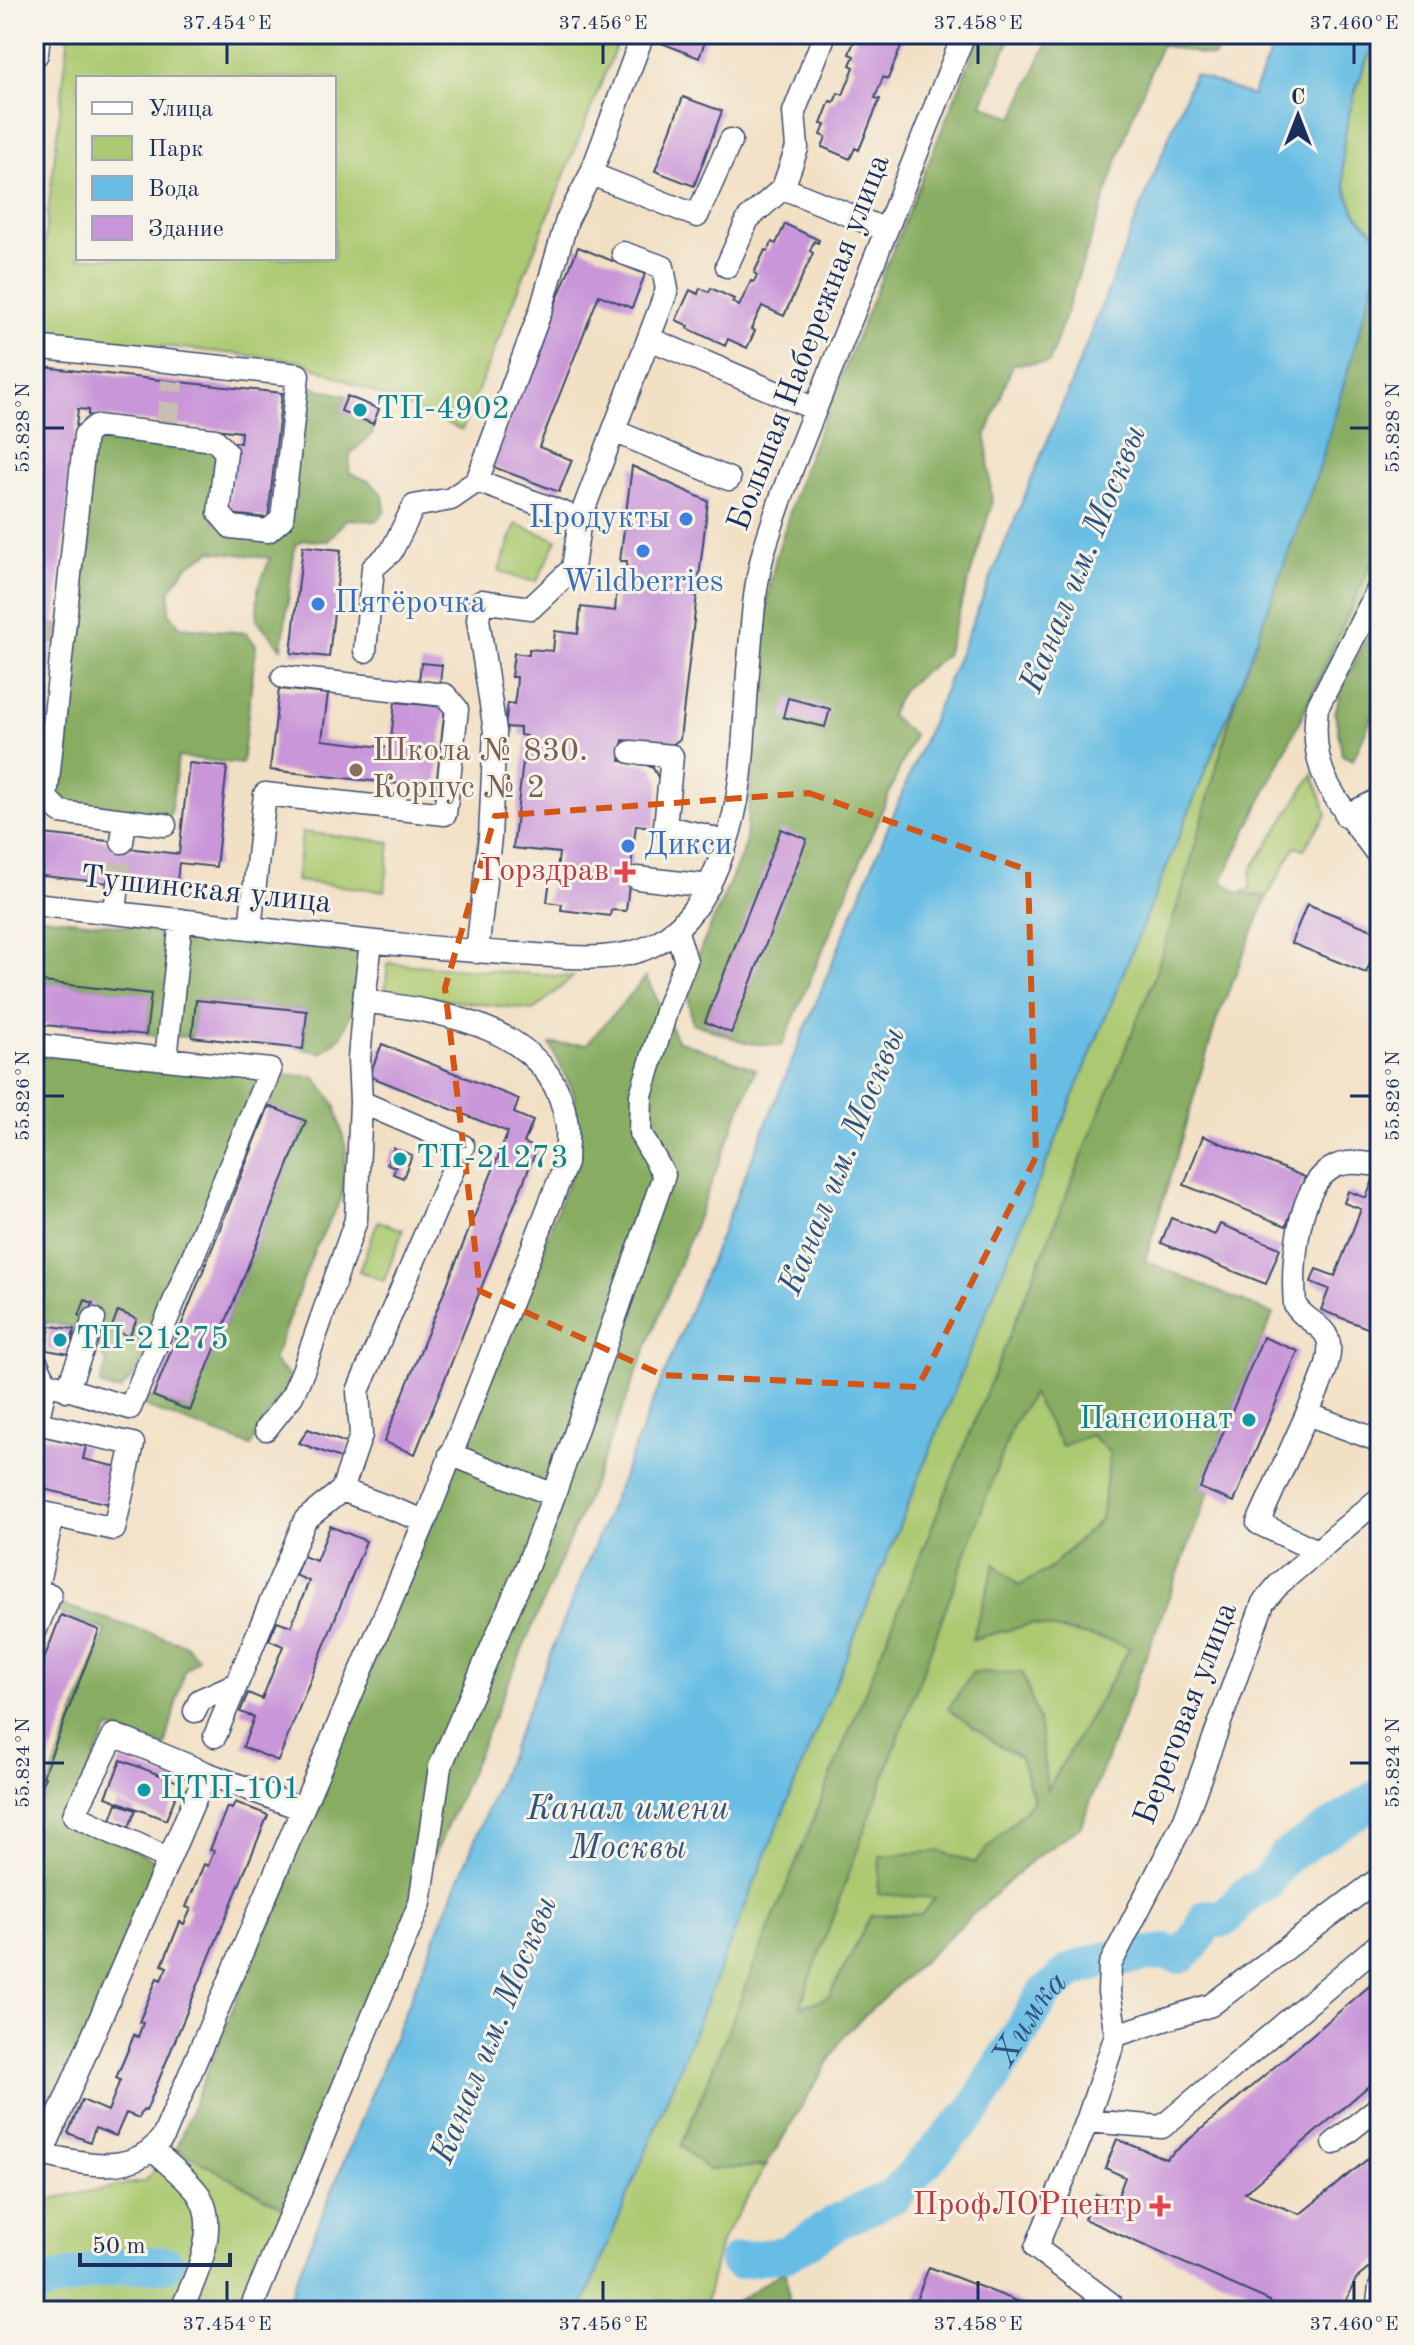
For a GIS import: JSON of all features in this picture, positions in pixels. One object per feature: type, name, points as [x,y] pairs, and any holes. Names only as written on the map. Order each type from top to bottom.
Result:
[{"type":"main road","points":[[34,53],[36,34]]},
{"type":"street","points":[[365,651],[373,568],[391,552],[414,506],[451,499],[477,481],[541,310],[567,220],[591,174],[643,34]]},
{"type":"street","points":[[727,266],[748,219],[783,188],[797,148],[794,112],[825,34]]},
{"type":"street","name":"Большая Набережная улица","points":[[371,942],[477,952],[585,957],[619,955],[656,943],[695,910],[709,886],[726,844],[736,807],[753,622],[763,557],[792,468],[964,34]]},
{"type":"street","points":[[591,174],[697,216],[731,140]]},
{"type":"street","points":[[783,188],[886,230]]},
{"type":"street","points":[[477,952],[490,837],[495,731],[478,619],[481,601],[531,608],[573,568],[580,519],[667,290],[663,267],[623,253]]},
{"type":"street","points":[[650,339],[815,409]]},
{"type":"street","points":[[34,347],[173,371],[298,375],[282,519],[268,531],[231,527],[219,513],[226,452],[215,440],[166,429],[96,426],[85,435],[59,634],[46,798],[60,812],[124,831],[165,825]]},
{"type":"street","points":[[614,431],[729,479]]},
{"type":"street","points":[[477,481],[580,519]]},
{"type":"street","points":[[1380,586],[1317,708],[1314,730],[1316,752],[1324,778],[1346,816],[1380,858]]},
{"type":"street","points":[[250,928],[265,794],[445,814],[457,709],[445,695],[283,677]]},
{"type":"street","points":[[631,752],[672,756],[665,827],[703,835],[726,844]]},
{"type":"street","points":[[1346,816],[1380,799]]},
{"type":"street","points":[[637,878],[709,886]]},
{"type":"street","points":[[115,913],[118,884]]},
{"type":"street","name":"Тушинская улица","points":[[34,904],[371,942]]},
{"type":"street","points":[[166,1059],[181,920]]},
{"type":"street","points":[[250,2311],[420,1903],[440,1767],[528,1564],[664,1175],[640,1133],[641,1095],[668,1005],[686,961],[676,929]]},
{"type":"street","points":[[266,1429],[292,1396],[303,1371],[356,1220],[361,1102],[359,1059],[371,942]]},
{"type":"street","points":[[206,1773],[38,2157],[107,2165],[133,2160],[152,2149],[164,2135],[425,1521],[566,1163],[567,1125],[556,1091],[534,1057],[522,1046],[483,1026],[441,1012],[364,1001]]},
{"type":"street","points":[[34,1045],[270,1070],[130,1408],[49,1384],[34,1357]]},
{"type":"street","points":[[215,1736],[305,1520],[342,1490],[361,1435],[358,1391],[463,1146],[361,1102]]},
{"type":"street","points":[[1317,1551],[1258,1523],[1307,1414],[1331,1349],[1325,1332],[1299,1312],[1295,1305],[1296,1243],[1304,1210],[1318,1180],[1326,1172],[1349,1163],[1380,1165]]},
{"type":"street","points":[[34,1634],[50,1595],[35,1591],[43,1513],[114,1529],[133,1444],[36,1422],[49,1384],[94,1319]]},
{"type":"street","points":[[1307,1414],[1380,1441]]},
{"type":"street","points":[[450,1454],[554,1495]]},
{"type":"street","points":[[342,1490],[425,1521]]},
{"type":"street","name":"Береговая улица","points":[[1116,2035],[1109,1992],[1114,1955],[1185,1819],[1263,1603],[1280,1583],[1380,1498]]},
{"type":"street","points":[[195,1711],[200,1700],[236,1684]]},
{"type":"street","points":[[169,1859],[74,1815],[114,1735],[302,1809]]},
{"type":"street","points":[[1108,2311],[1111,2304],[1036,2248],[1087,2121],[1116,2035],[1211,2005],[1380,1878]]},
{"type":"street","points":[[1087,2121],[1162,2127],[1380,1943]]},
{"type":"street","points":[[1334,2143],[1380,2106]]},
{"type":"street","points":[[152,2149],[197,2192],[206,2208],[207,2237],[181,2311]]},
{"type":"street","points":[[1377,2311],[1380,2287]]},
{"type":"highlighted area","points":[[809,793],[1028,870],[1036,1157],[918,1387],[662,1375],[480,1291],[445,988],[495,816]]},
{"type":"green space","points":[[69,34],[621,34],[462,430],[300,361],[34,332]]},
{"type":"green space","points":[[981,34],[1012,34],[982,104],[1014,118],[1051,34],[1232,34],[1213,57],[1161,45],[1130,123],[1049,363],[1013,364],[986,436],[992,504],[946,655],[903,689],[890,715],[914,735],[782,1046],[747,1043],[692,1023],[686,983],[745,847],[769,589],[776,557],[802,472]]},
{"type":"green space","points":[[1369,55],[1380,59],[1380,236],[1361,219],[1349,199],[1344,176],[1343,151],[1347,126]]},
{"type":"green space","points":[[1380,260],[1380,544],[1222,881],[1239,893],[1267,897],[1217,1019],[1145,1261],[1273,1314],[1200,1488],[1209,1492],[1081,1826],[1027,1864],[845,2034],[766,2166],[708,2170],[681,2146],[1153,981],[1187,876],[1237,693],[1319,469]],"holes":[[[1032,1394],[1062,1446],[1091,1435],[1110,1453],[1101,1519],[1048,1570],[1019,1586],[995,1564],[972,1639],[1032,1624],[1112,1641],[1130,1648],[1047,1790],[1040,1727],[1023,1673],[973,1672],[948,1709],[1021,1758],[1034,1800],[974,1863],[940,1851],[880,1856],[878,1894],[935,1898],[922,1914],[871,1916],[829,1997],[800,2007],[1012,1427]]]},
{"type":"green space","points":[[303,385],[347,396],[341,411],[373,424],[373,433],[350,454],[349,473],[369,481],[383,495],[385,511],[376,521],[346,519],[328,541],[304,540],[295,545],[282,649],[257,620],[258,589],[270,558],[212,551],[186,567],[170,590],[169,612],[180,627],[246,633],[256,645],[242,764],[178,757],[170,817],[63,805],[56,792],[92,440],[101,434],[212,447],[219,459],[214,520],[268,539]]},
{"type":"green space","points":[[516,524],[557,540],[537,581],[523,580],[499,571]]},
{"type":"green space","points":[[1380,544],[1380,567],[1300,720]]},
{"type":"green space","points":[[1380,612],[1380,699],[1353,760],[1342,755],[1335,713],[1343,685]]},
{"type":"green space","points":[[1237,693],[1187,876],[1153,981],[708,2170],[766,2166],[721,2242],[704,2311],[581,2311]]},
{"type":"green space","points":[[1313,774],[1327,814],[1304,849],[1295,846],[1267,897],[1239,893],[1250,889],[1251,870]]},
{"type":"green space","points":[[302,832],[390,842],[385,891],[296,881]]},
{"type":"green space","points":[[34,916],[364,953],[356,999],[342,1035],[322,1053],[303,1049],[307,1011],[196,1000],[192,1037],[146,1035],[150,995],[34,981]]},
{"type":"green space","points":[[388,963],[573,977],[534,1010],[385,993]]},
{"type":"green space","points":[[646,977],[677,1040],[756,1069],[589,1494],[284,2208],[176,2148],[576,1163],[575,1096],[550,1044],[587,1044]]},
{"type":"green space","points":[[38,1052],[263,1074],[137,1373],[121,1390],[100,1385],[107,1362],[79,1328],[46,1322],[39,1351],[34,1354],[34,1068]]},
{"type":"green space","points":[[277,1075],[314,1076],[335,1104],[346,1149],[342,1197],[314,1251],[273,1361],[292,1379],[251,1446],[137,1404],[141,1394],[190,1410],[306,1121],[269,1106]]},
{"type":"green space","points":[[378,1221],[403,1230],[384,1281],[359,1271]]},
{"type":"green space","points":[[1032,1393],[1111,1453],[1101,1519],[1048,1570],[1019,1586],[995,1565],[972,1639],[1032,1624],[1130,1647],[1047,1792],[1040,1727],[994,1742],[1021,1758],[1034,1800],[974,1864],[940,1851],[936,1897],[922,1914],[871,1916],[829,1997],[799,2008],[1012,1427]]},
{"type":"green space","points":[[56,1603],[184,1644],[198,1658],[184,1672],[165,1747],[109,1728],[65,1819],[159,1862],[46,2127],[34,2135],[34,1823],[106,1630],[53,1611]]},
{"type":"green space","points":[[176,2148],[284,2208],[242,2311],[34,2311],[34,2202],[144,2181]]},
{"type":"green space","points":[[786,2270],[790,2311],[655,2311],[659,2301],[693,2300],[727,2307]]},
{"type":"water","name":"Канал имени Москвы","points":[[1278,34],[1377,34],[1349,112],[1343,168],[1347,194],[1359,217],[1380,236],[1380,260],[1319,469],[1237,693],[581,2311],[283,2311],[1071,383],[1194,74],[1252,96]]},
{"type":"building","points":[[662,34],[708,34],[699,58],[659,42]]},
{"type":"building","points":[[857,34],[906,34],[888,79],[883,77],[875,98],[880,99],[859,150],[855,148],[850,159],[822,147],[826,137],[821,135],[825,125],[821,124],[830,101],[834,102],[838,93],[843,95],[854,67],[850,65],[854,56],[849,54]]},
{"type":"building","points":[[683,97],[722,111],[694,186],[655,171]]},
{"type":"building","points":[[785,224],[819,240],[818,243],[814,241],[810,251],[813,253],[784,316],[762,306],[751,329],[755,331],[747,348],[728,339],[725,346],[676,320],[690,290],[698,294],[700,288],[709,292],[711,288],[734,299],[732,302],[739,306],[751,281],[754,282],[757,275],[754,273],[765,250],[768,251],[772,242],[776,244]]},
{"type":"building","points":[[578,247],[645,274],[632,308],[599,295],[539,447],[572,460],[559,492],[491,466]]},
{"type":"building","points":[[42,367],[282,393],[268,518],[228,514],[235,442],[240,443],[241,432],[88,415],[88,410],[78,409],[34,791],[34,437]]},
{"type":"building","name":"ТП-4902","points":[[347,396],[379,409],[373,424],[341,411]]},
{"type":"building","points":[[632,466],[708,501],[680,739],[672,745],[623,740],[620,761],[653,768],[659,779],[659,788],[654,827],[636,825],[626,911],[611,910],[610,916],[561,910],[562,904],[547,902],[550,879],[556,879],[559,853],[513,848],[526,736],[520,735],[520,728],[505,727],[508,703],[514,704],[516,691],[517,677],[511,677],[514,653],[529,655],[529,649],[553,651],[555,631],[578,634],[581,607],[615,611],[617,587],[624,588],[627,561],[620,561]]},
{"type":"building","points":[[303,546],[341,550],[329,657],[291,653]]},
{"type":"building","points":[[421,663],[442,665],[440,683],[419,681]]},
{"type":"building","points":[[279,689],[328,694],[322,740],[390,748],[395,702],[445,707],[436,788],[270,770]]},
{"type":"building","points":[[788,698],[830,709],[825,727],[783,717]]},
{"type":"building","points":[[189,763],[227,767],[216,867],[179,863],[176,890],[34,875],[34,838],[42,839],[43,834],[127,843],[127,848],[179,854]]},
{"type":"building","points":[[781,829],[807,839],[731,1033],[705,1022]]},
{"type":"building","points":[[1307,904],[1380,933],[1366,973],[1291,943]]},
{"type":"building","points":[[34,981],[151,994],[146,1035],[34,1024]]},
{"type":"building","points":[[196,1000],[307,1011],[303,1049],[192,1037]]},
{"type":"building","points":[[382,1044],[519,1099],[514,1113],[533,1121],[524,1143],[537,1148],[415,1454],[384,1442],[508,1132],[369,1076]]},
{"type":"building","points":[[269,1106],[306,1121],[190,1411],[153,1396]]},
{"type":"building","points":[[1203,1136],[1305,1177],[1286,1226],[1184,1185]]},
{"type":"building","name":"ТП-21273","points":[[394,1148],[412,1155],[403,1178],[393,1174],[396,1167],[387,1164]]},
{"type":"building","points":[[1373,1180],[1380,1183],[1380,1269],[1376,1280],[1380,1281],[1380,1333],[1321,1310],[1329,1289],[1311,1282],[1316,1269],[1335,1276],[1361,1209],[1344,1203],[1348,1191],[1366,1198]]},
{"type":"building","points":[[1171,1218],[1215,1235],[1220,1224],[1280,1248],[1266,1284],[1161,1243]]},
{"type":"building","points":[[85,1300],[93,1303],[87,1319],[79,1316]]},
{"type":"building","points":[[118,1311],[137,1319],[129,1337],[111,1329]]},
{"type":"building","name":"ТП-21275","points":[[50,1326],[74,1329],[70,1354],[46,1350]]},
{"type":"building","name":"Пансионат","points":[[1263,1337],[1298,1351],[1234,1502],[1200,1488]]},
{"type":"building","points":[[308,1429],[349,1444],[343,1459],[299,1443]]},
{"type":"building","points":[[34,1434],[86,1446],[83,1459],[118,1467],[110,1504],[34,1487]]},
{"type":"building","points":[[330,1526],[366,1541],[278,1761],[243,1747],[254,1717],[240,1712],[248,1693],[262,1699],[283,1646],[269,1640],[277,1621],[291,1626],[309,1581],[295,1575],[303,1556],[316,1561]]},
{"type":"building","points":[[61,1615],[99,1630],[34,1805],[34,1685]]},
{"type":"building","name":"ЦТП-101","points":[[121,1760],[181,1783],[166,1820],[106,1797]]},
{"type":"building","points":[[235,1802],[268,1815],[146,2111],[143,2110],[139,2118],[126,2113],[116,2136],[95,2128],[90,2142],[68,2133],[82,2100],[108,2111],[120,2080],[116,2078],[134,2035],[138,2037],[143,2023],[139,2022],[157,1978],[161,1980],[167,1967],[162,1965],[180,1922],[184,1924],[191,1909],[186,1907],[204,1864],[208,1866],[214,1851],[210,1850],[227,1807],[232,1809]]},
{"type":"building","points":[[117,1803],[136,1810],[129,1827],[111,1820]]},
{"type":"building","points":[[1380,1977],[1380,2076],[1245,2193],[1300,2214],[1380,2149],[1380,2259],[1356,2279],[1341,2311],[1261,2311],[1260,2307],[1271,2308],[1270,2301],[1084,2219],[1096,2194],[1116,2201],[1125,2177],[1105,2168],[1117,2139],[1166,2159]]},
{"type":"building","points":[[929,2267],[1043,2311],[912,2311]]},
{"type":"waterway","name":"Химка","points":[[737,2261],[788,2253],[839,2221],[893,2196],[974,2110],[1044,1994],[1072,1970],[1104,1960],[1165,1952],[1180,1956],[1196,1939],[1207,1917],[1223,1920],[1249,1892],[1266,1884],[1285,1857],[1380,1796]]},
{"type":"waterway","name":"Химка","points":[[34,2288],[99,2270],[166,2264]]},
{"type":"tunnel","points":[[167,424],[172,381]]},
{"type":"tunnel","points":[[34,631],[54,633]]},
{"type":"tunnel","points":[[118,884],[122,842]]},
{"type":"place","name":"ТП-4902","points":[[360,410]]},
{"type":"place","name":"Продукты","points":[[686,519]]},
{"type":"place","name":"Wildberries","points":[[643,551]]},
{"type":"place","name":"Пятёрочка","points":[[318,604]]},
{"type":"place","name":"Школа № 830. Корпус № 2","points":[[356,770]]},
{"type":"place","name":"Дикси","points":[[628,846]]},
{"type":"place","name":"Горздрав","points":[[625,872]]},
{"type":"place","name":"ТП-21273","points":[[400,1159]]},
{"type":"place","name":"ТП-21275","points":[[60,1340]]},
{"type":"place","name":"Пансионат","points":[[1249,1420]]},
{"type":"place","name":"ЦТП-101","points":[[144,1790]]},
{"type":"place","name":"ПрофЛОРцентр","points":[[1160,2206]]},
{"type":"water label","name":"Канал им. Москвы","points":[[1084,559]]},
{"type":"water label","name":"Канал им. Москвы","points":[[843,1161]]},
{"type":"water label","name":"Канал им. Москвы","points":[[495,2030]]}]
